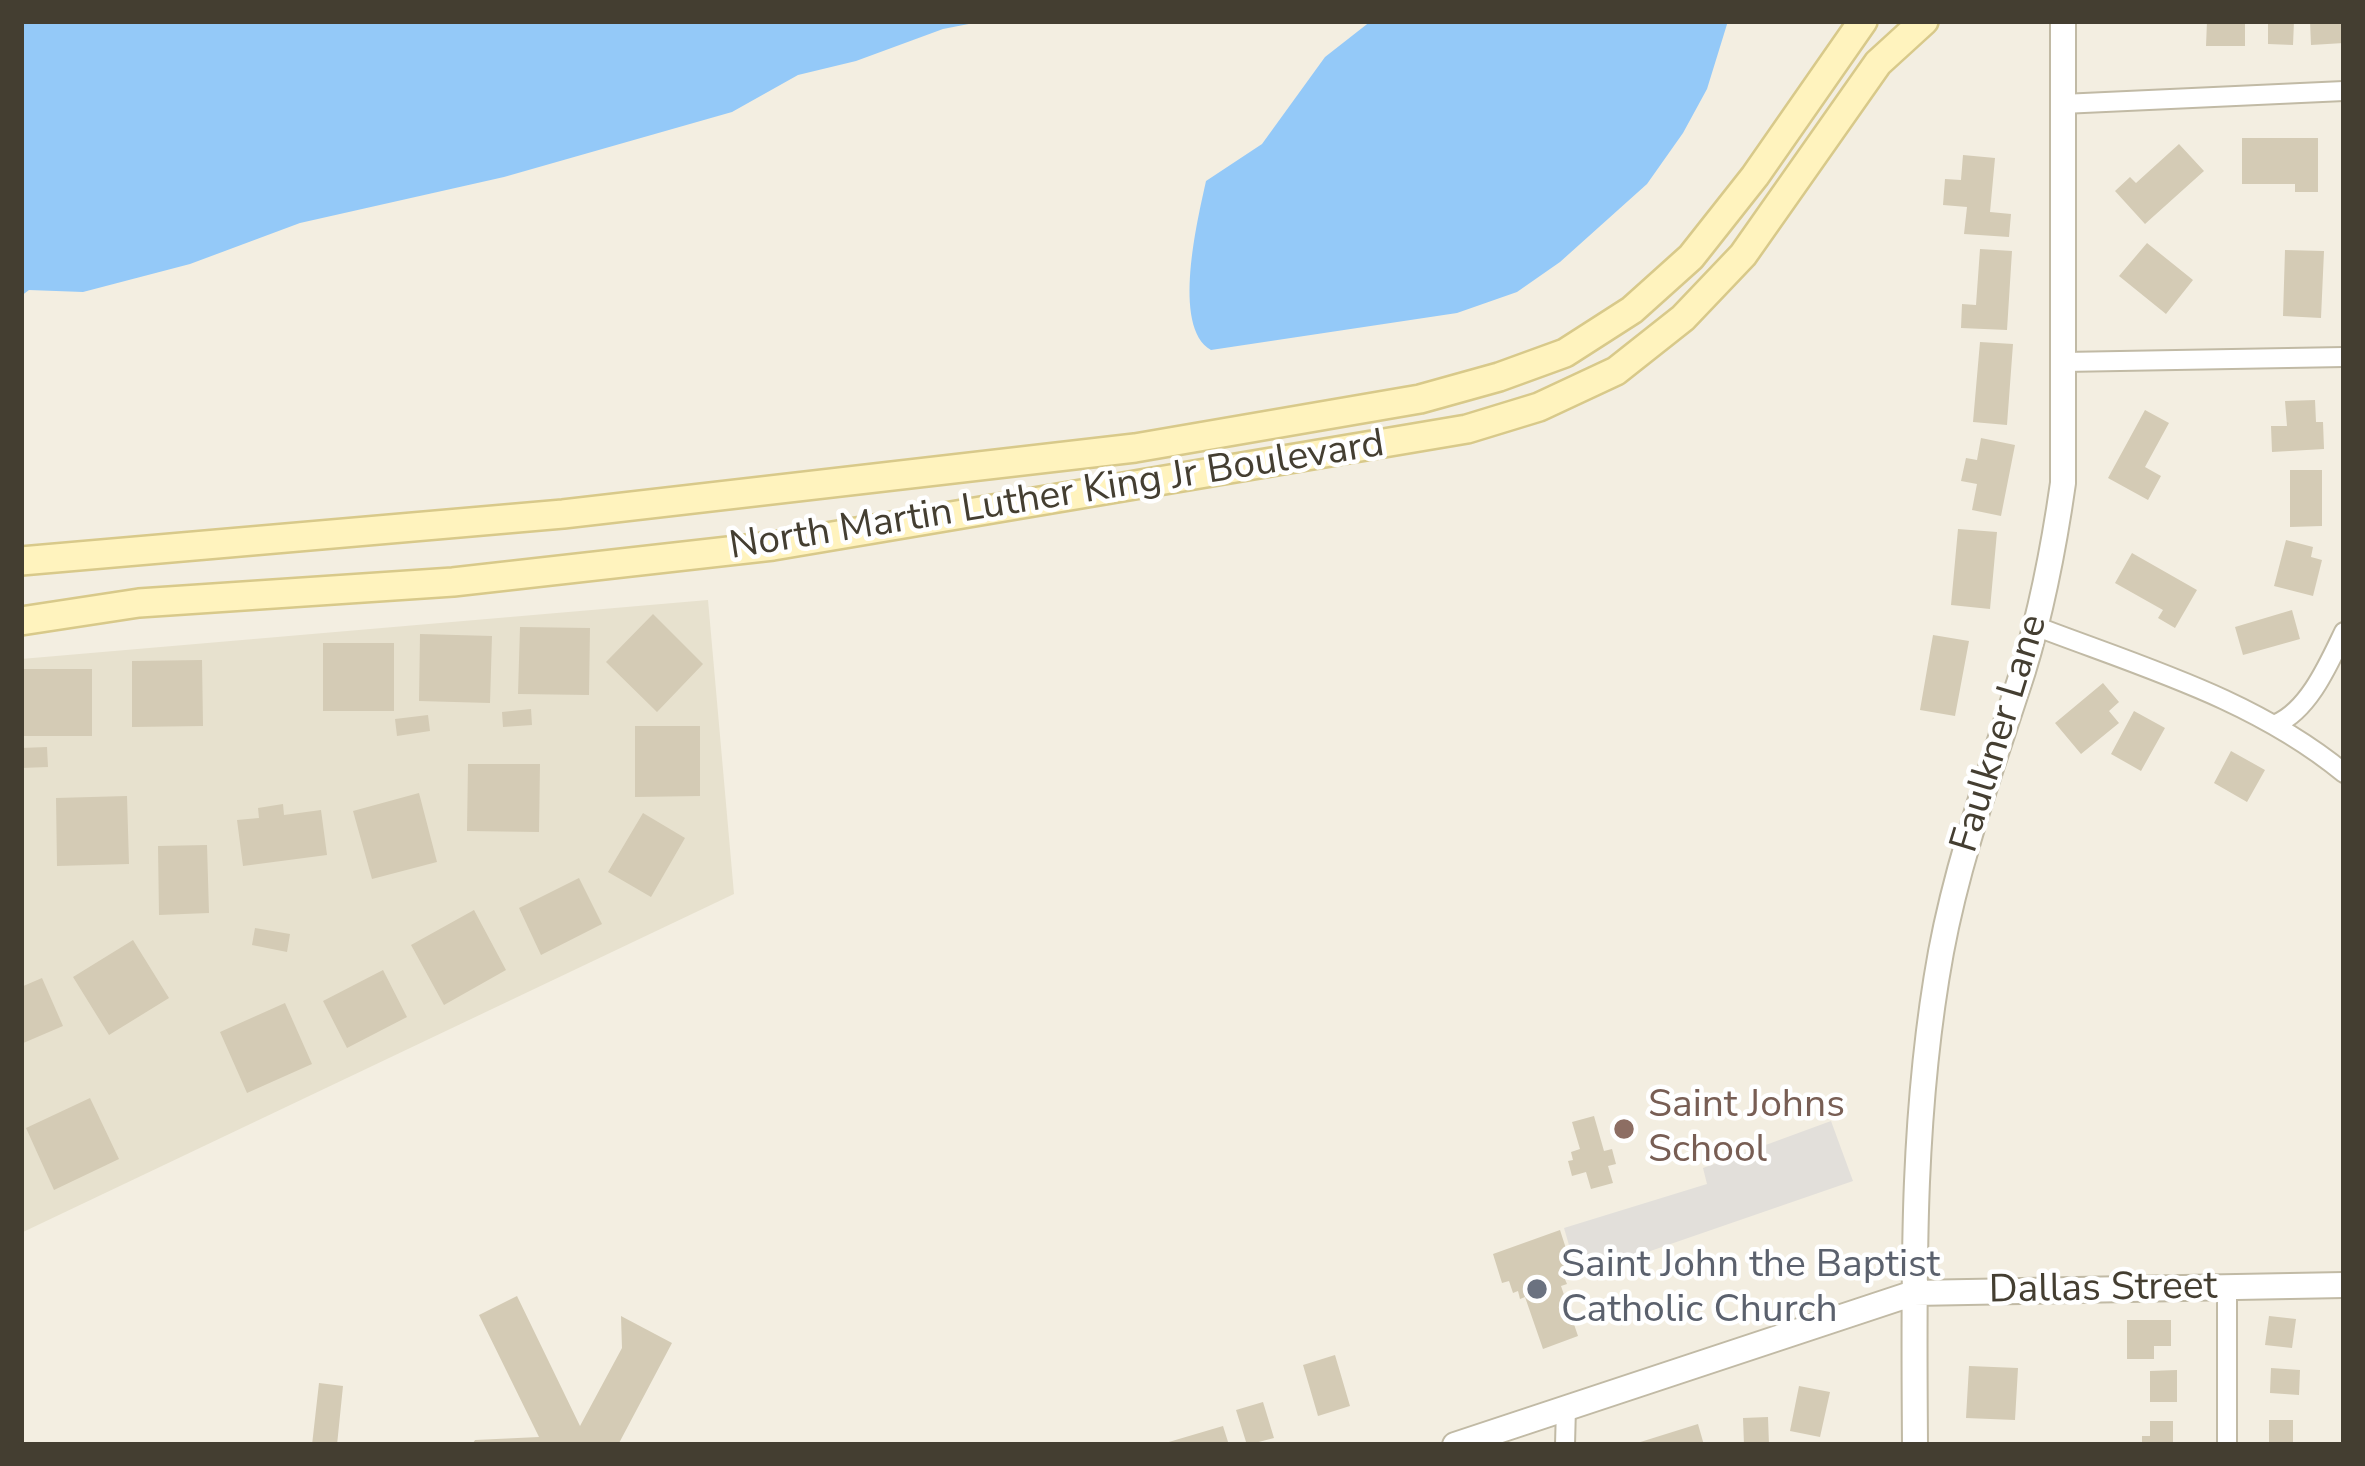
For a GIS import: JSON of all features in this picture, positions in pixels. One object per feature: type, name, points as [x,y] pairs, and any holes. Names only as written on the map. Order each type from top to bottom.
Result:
[{"type":"main road","name":"North Martin Luther King Jr Boulevard","points":[[21,561],[563,514],[1112,451],[1420,399],[1565,353],[1632,310],[1691,257],[1755,176],[1863,21]]},
{"type":"main road","name":"North Martin Luther King Jr Boulevard","points":[[21,621],[139,603],[453,582],[773,546],[1467,429],[1539,406],[1616,371],[1683,317],[1743,256],[1879,63],[1924,21]]},
{"type":"street","name":"Faulkner Lane","points":[[1916,1445],[1917,1127],[1941,950],[1968,833],[2035,626],[2054,548],[2062,483],[2063,21]]},
{"type":"street","points":[[2062,104],[2344,91]]},
{"type":"street","points":[[2064,362],[2344,357]]},
{"type":"street","points":[[2035,626],[2220,696],[2276,724],[2344,773]]},
{"type":"street","points":[[2276,724],[2289,718],[2319,680],[2344,632]]},
{"type":"street","name":"Dallas Street","points":[[1455,1445],[1914,1293],[2344,1285]]},
{"type":"street","points":[[2227,1445],[2228,1289]]},
{"type":"street","points":[[1565,1445],[1566,1407]]},
{"type":"shaded area","points":[[708,600],[734,894],[21,1233],[21,659]]},
{"type":"shaded area","points":[[1831,1121],[1853,1181],[1578,1276],[1564,1228],[1707,1184],[1703,1168]]},
{"type":"water","points":[[21,21],[984,21],[943,29],[856,61],[798,75],[732,112],[504,177],[300,223],[190,264],[83,292],[29,290],[21,296]]},
{"type":"water","points":[[1371,21],[1728,21],[1707,89],[1647,184],[1560,262],[1517,292],[1457,313],[1211,350],[1199,338],[1190,296],[1206,181],[1262,144],[1325,57]]},
{"type":"building","points":[[2207,21],[2245,21],[2245,46],[2206,46]]},
{"type":"building","points":[[2268,21],[2294,21],[2293,45],[2268,44]]},
{"type":"building","points":[[2310,21],[2344,21],[2344,43],[2311,45]]},
{"type":"building","points":[[2242,138],[2318,138],[2318,192],[2295,192],[2295,184],[2242,184]]},
{"type":"building","points":[[2179,144],[2204,171],[2145,224],[2115,191],[2130,177],[2136,183]]},
{"type":"building","points":[[1963,155],[1995,158],[1990,212],[2011,214],[2009,237],[1964,234],[1967,207],[1943,205],[1945,179],[1961,180]]},
{"type":"building","points":[[2147,243],[2193,280],[2166,314],[2119,276]]},
{"type":"building","points":[[1980,249],[2012,251],[2007,330],[1961,328],[1962,304],[1976,305]]},
{"type":"building","points":[[2285,250],[2324,251],[2321,318],[2283,316]]},
{"type":"building","points":[[1980,342],[2013,344],[2007,425],[1973,422]]},
{"type":"building","points":[[2315,400],[2316,422],[2323,422],[2324,449],[2272,452],[2271,426],[2287,426],[2285,401]]},
{"type":"building","points":[[2145,410],[2169,423],[2145,467],[2161,476],[2148,500],[2108,478]]},
{"type":"building","points":[[1981,438],[2015,445],[2001,516],[1972,510],[1977,484],[1961,481],[1966,458],[1977,460]]},
{"type":"building","points":[[2290,470],[2322,470],[2322,526],[2290,527]]},
{"type":"building","points":[[1958,529],[1997,532],[1990,609],[1951,605]]},
{"type":"building","points":[[2286,540],[2313,547],[2311,557],[2322,560],[2313,596],[2274,586]]},
{"type":"building","points":[[2132,553],[2197,590],[2175,628],[2158,618],[2163,610],[2115,583]]},
{"type":"building","points":[[2292,610],[2300,639],[2243,655],[2235,627]]},
{"type":"building","points":[[653,614],[703,664],[657,712],[606,662]]},
{"type":"building","points":[[520,627],[590,628],[589,695],[518,694]]},
{"type":"building","points":[[420,634],[492,636],[490,703],[419,701]]},
{"type":"building","points":[[1933,635],[1969,641],[1955,716],[1920,710]]},
{"type":"building","points":[[323,643],[394,643],[394,711],[323,711]]},
{"type":"building","points":[[202,660],[203,726],[132,727],[132,661]]},
{"type":"building","points":[[21,669],[92,669],[92,736],[21,736]]},
{"type":"building","points":[[2103,683],[2119,702],[2109,711],[2119,723],[2081,754],[2055,723]]},
{"type":"building","points":[[531,709],[532,725],[503,727],[502,712]]},
{"type":"building","points":[[2134,711],[2165,728],[2141,771],[2111,754]]},
{"type":"building","points":[[428,715],[430,731],[397,736],[395,719]]},
{"type":"building","points":[[635,726],[700,726],[700,796],[635,797]]},
{"type":"building","points":[[47,747],[48,767],[21,768],[21,748]]},
{"type":"building","points":[[2231,751],[2265,770],[2247,802],[2214,783]]},
{"type":"building","points":[[468,764],[540,764],[539,832],[467,831]]},
{"type":"building","points":[[419,793],[437,862],[372,879],[353,811]]},
{"type":"building","points":[[127,796],[129,864],[57,866],[56,798]]},
{"type":"building","points":[[283,804],[284,815],[321,810],[327,855],[243,866],[237,820],[259,818],[258,808]]},
{"type":"building","points":[[643,813],[685,838],[651,897],[608,872]]},
{"type":"building","points":[[207,845],[209,913],[159,915],[158,846]]},
{"type":"building","points":[[579,878],[602,924],[541,955],[519,908]]},
{"type":"building","points":[[474,910],[506,970],[444,1005],[411,945]]},
{"type":"building","points":[[255,928],[290,934],[287,952],[252,945]]},
{"type":"building","points":[[133,940],[169,998],[109,1035],[73,977]]},
{"type":"building","points":[[383,970],[407,1017],[347,1048],[323,1001]]},
{"type":"building","points":[[42,978],[63,1026],[21,1044],[21,987]]},
{"type":"building","points":[[285,1003],[312,1064],[247,1093],[220,1032]]},
{"type":"building","points":[[90,1098],[119,1159],[54,1190],[26,1128]]},
{"type":"building","points":[[1594,1116],[1604,1151],[1612,1149],[1616,1164],[1608,1166],[1613,1183],[1591,1189],[1586,1172],[1572,1176],[1568,1161],[1573,1160],[1571,1152],[1580,1149],[1572,1122]]},
{"type":"building","name":"Saint John the Baptist Catholic Church","points":[[1560,1230],[1570,1261],[1565,1263],[1567,1284],[1561,1286],[1578,1336],[1543,1349],[1525,1297],[1513,1293],[1509,1281],[1502,1283],[1493,1254]]},
{"type":"building","points":[[517,1296],[580,1426],[622,1348],[621,1316],[672,1343],[618,1445],[472,1445],[475,1440],[539,1437],[479,1315]]},
{"type":"building","points":[[2269,1316],[2296,1319],[2292,1348],[2265,1345]]},
{"type":"building","points":[[2127,1320],[2171,1320],[2171,1346],[2154,1346],[2154,1359],[2127,1359]]},
{"type":"building","points":[[1335,1355],[1350,1406],[1318,1416],[1303,1365]]},
{"type":"building","points":[[1969,1366],[2018,1368],[2015,1420],[1966,1418]]},
{"type":"building","points":[[2271,1368],[2300,1370],[2299,1395],[2270,1393]]},
{"type":"building","points":[[2177,1370],[2177,1402],[2150,1402],[2150,1371]]},
{"type":"building","points":[[319,1383],[343,1386],[337,1445],[312,1445]]},
{"type":"building","points":[[1799,1386],[1830,1392],[1820,1437],[1790,1431]]},
{"type":"building","points":[[1263,1402],[1274,1438],[1247,1445],[1236,1410]]},
{"type":"building","points":[[1768,1417],[1769,1445],[1744,1445],[1743,1418]]},
{"type":"building","points":[[2269,1420],[2293,1420],[2293,1445],[2269,1445]]},
{"type":"building","points":[[2150,1421],[2173,1421],[2173,1445],[2142,1445],[2142,1436],[2150,1436]]},
{"type":"building","points":[[1698,1424],[1704,1445],[1634,1445],[1634,1444]]},
{"type":"building","points":[[1223,1426],[1229,1445],[1162,1444]]},
{"type":"place","name":"Saint Johns School","points":[[1624,1129]]},
{"type":"place","name":"Saint John the Baptist Catholic Church","points":[[1537,1289]]}]
